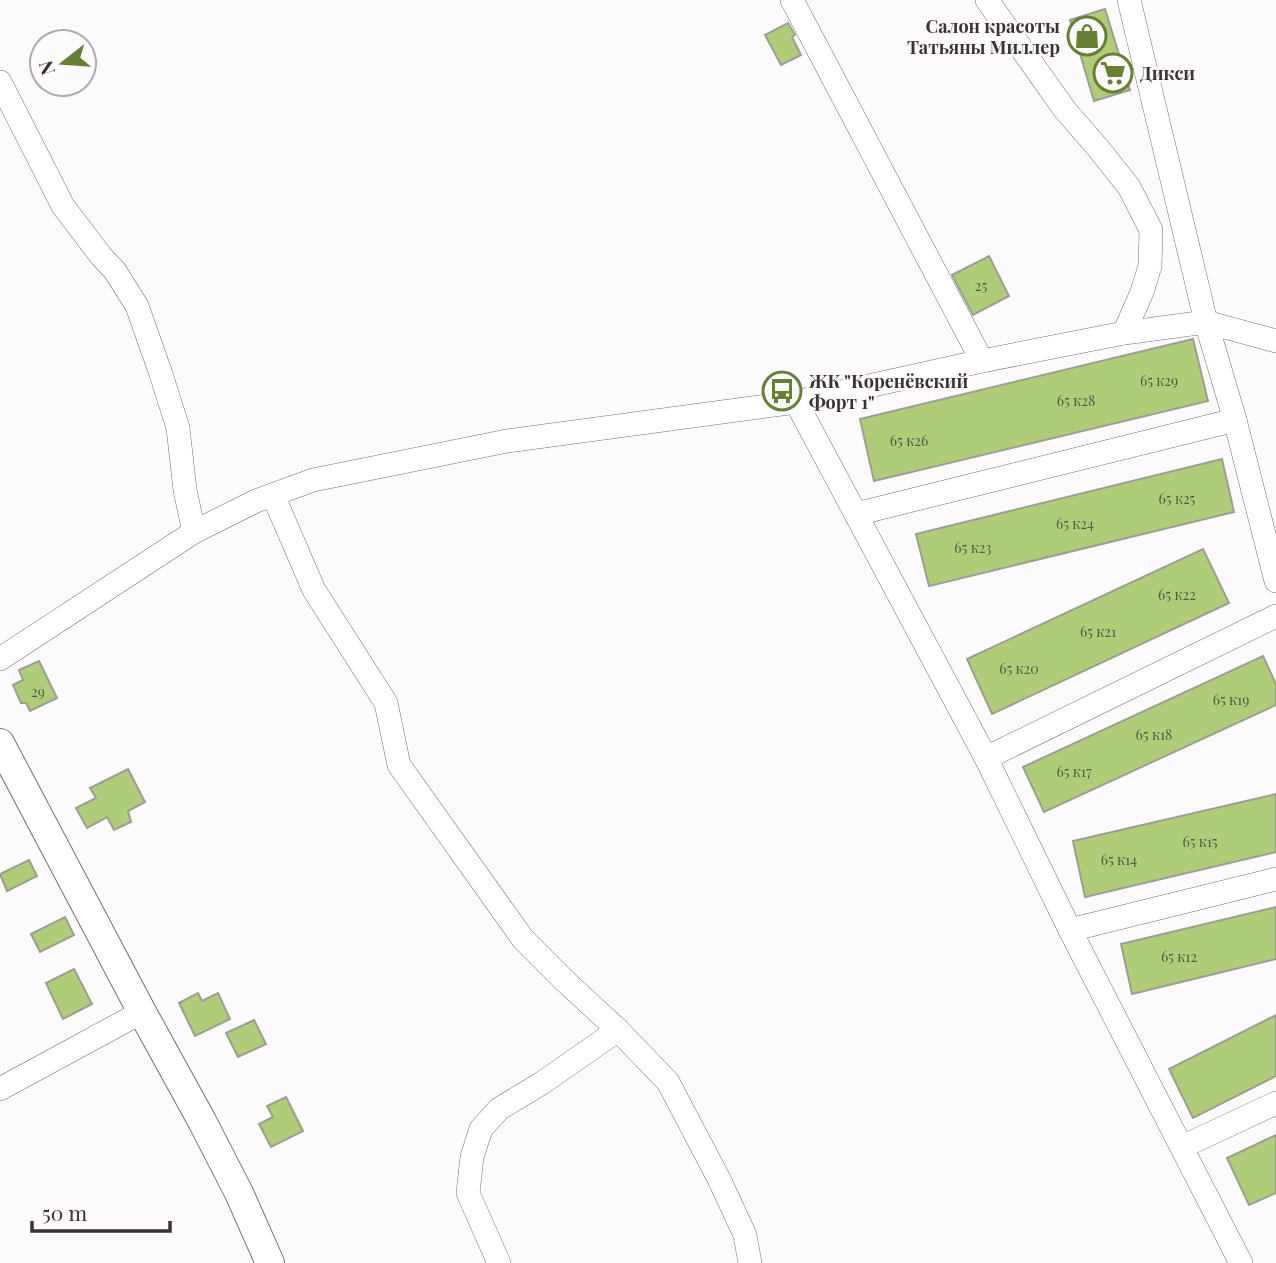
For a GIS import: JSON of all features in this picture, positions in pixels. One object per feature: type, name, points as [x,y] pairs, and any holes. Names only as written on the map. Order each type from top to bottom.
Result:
[{"type":"main road","points":[[0,743],[233,1181],[270,1263]]},
{"type":"street","points":[[792,0],[982,361]]},
{"type":"street","points":[[987,0],[1065,110],[1129,187],[1151,230],[1150,266],[1124,333]]},
{"type":"street","points":[[1129,0],[1206,322],[1235,420],[1276,581]]},
{"type":"street","points":[[0,82],[93,260],[115,271],[137,306],[178,428],[185,490],[194,533]]},
{"type":"street","points":[[0,659],[194,533],[256,501],[313,480],[507,441],[796,402],[1124,333],[1206,322],[1276,341]]},
{"type":"street","points":[[796,402],[986,758],[1070,930],[1241,1263]]},
{"type":"street","points":[[856,514],[1235,420]]},
{"type":"street","points":[[273,495],[314,590],[386,703],[399,765],[523,939],[668,1082],[745,1236],[750,1263]]},
{"type":"street","points":[[986,758],[1276,616]]},
{"type":"street","points":[[1070,930],[1276,879]]},
{"type":"street","points":[[0,1089],[142,1012]]},
{"type":"street","points":[[499,1263],[468,1193],[472,1157],[481,1129],[499,1108],[541,1083],[618,1030]]},
{"type":"street","points":[[1182,1147],[1276,1103]]},
{"type":"building","points":[[1105,9],[1130,90],[1094,101],[1070,20]]},
{"type":"building","points":[[788,23],[801,55],[781,65],[765,35]]},
{"type":"building","points":[[989,256],[1009,296],[973,315],[952,275]]},
{"type":"building","points":[[1193,339],[1208,401],[874,481],[860,419]]},
{"type":"building","points":[[1222,459],[1234,512],[929,586],[916,534]]},
{"type":"building","points":[[1203,549],[1229,603],[992,714],[967,659]]},
{"type":"building","points":[[1263,656],[1276,684],[1276,705],[1044,812],[1023,767]]},
{"type":"building","points":[[39,661],[57,698],[30,711],[26,703],[21,703],[13,685],[23,680],[19,670]]},
{"type":"building","points":[[128,769],[145,802],[128,811],[131,822],[114,830],[107,817],[87,828],[76,808],[96,798],[90,788]]},
{"type":"building","points":[[1276,794],[1276,852],[1085,897],[1073,841]]},
{"type":"building","points":[[29,860],[37,876],[7,891],[0,874]]},
{"type":"building","points":[[1276,907],[1276,959],[1132,994],[1121,944]]},
{"type":"building","points":[[65,917],[74,935],[40,952],[31,934]]},
{"type":"building","points":[[74,969],[92,1004],[63,1019],[46,983]]},
{"type":"building","points":[[198,993],[202,1001],[218,993],[230,1019],[195,1036],[179,1003]]},
{"type":"building","points":[[1276,1015],[1276,1076],[1193,1118],[1169,1069]]},
{"type":"building","points":[[254,1020],[266,1044],[238,1057],[226,1033]]},
{"type":"building","points":[[286,1097],[303,1131],[271,1147],[259,1124],[273,1117],[267,1106]]},
{"type":"building","points":[[1276,1135],[1276,1193],[1249,1205],[1227,1158]]},
{"type":"place","name":"Салон красоты Татьяны Миллер","points":[[1087,36]]},
{"type":"place","name":"Дикси","points":[[1113,73]]},
{"type":"place","name":"ЖК \"Коренёвский Форт 1\"","points":[[782,391]]}]
